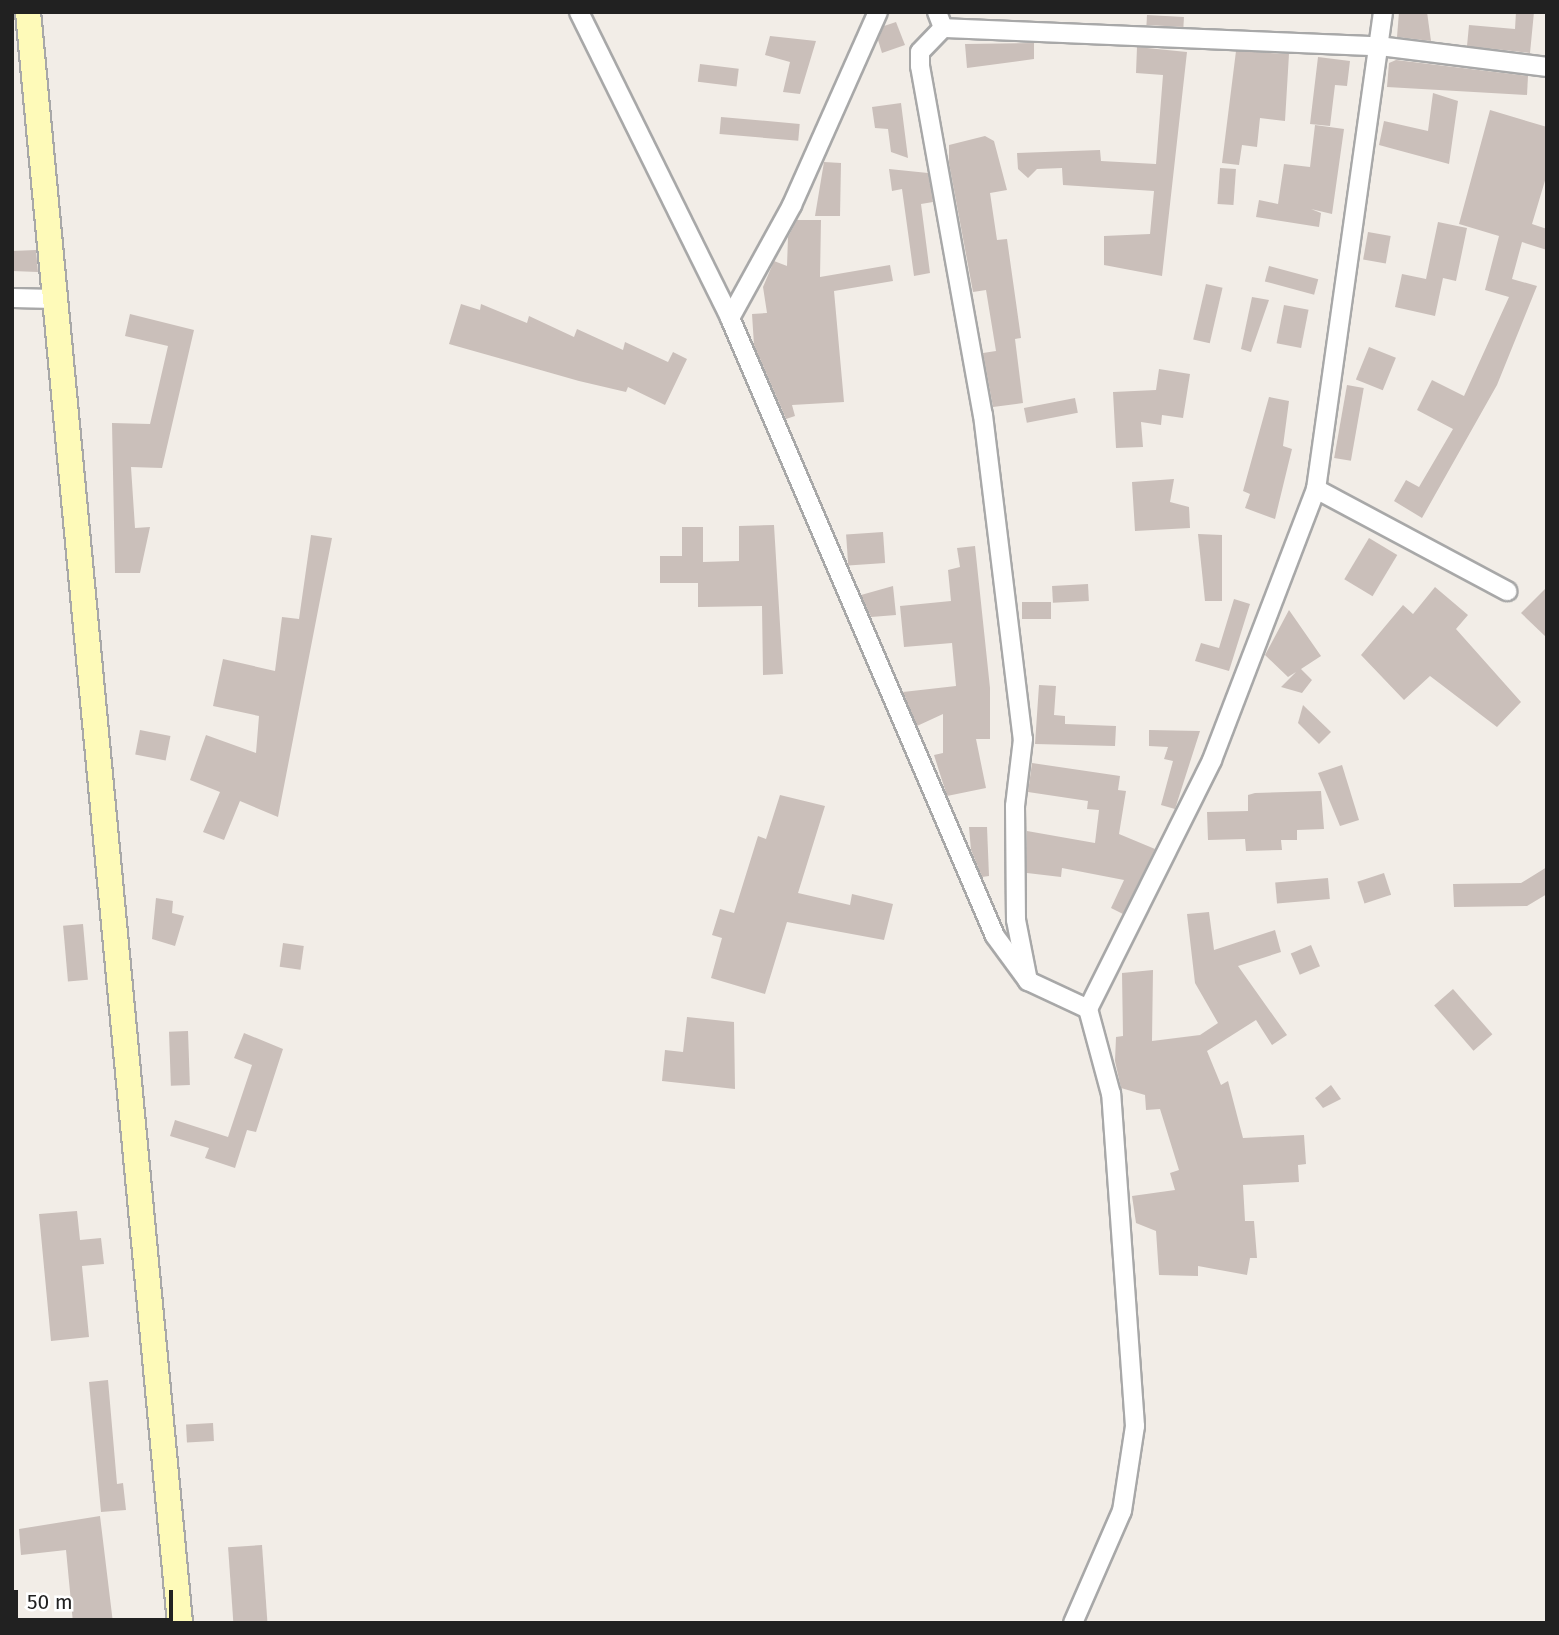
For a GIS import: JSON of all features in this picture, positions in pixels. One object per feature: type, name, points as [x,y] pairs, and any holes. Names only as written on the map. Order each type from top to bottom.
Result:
[{"type":"main road","points":[[28,12],[180,1623]]},
{"type":"street","points":[[579,12],[730,318],[995,936],[1028,981],[1087,1009]]},
{"type":"street","points":[[730,318],[792,205],[878,12]]},
{"type":"street","points":[[1073,1623],[1122,1511],[1135,1426],[1111,1094],[1087,1009],[1212,760],[1316,489],[1383,12]]},
{"type":"street","points":[[1028,981],[1016,920],[1015,806],[1023,739],[1017,676],[983,415],[919,66],[920,52],[940,20],[1379,46],[1547,67]]},
{"type":"street","points":[[12,298],[55,299]]},
{"type":"street","points":[[1316,489],[1507,591]]},
{"type":"building","points":[[1399,12],[1427,12],[1431,41],[1397,37]]},
{"type":"building","points":[[1516,12],[1534,12],[1530,53],[1467,46],[1469,25],[1515,29]]},
{"type":"building","points":[[1147,15],[1184,17],[1183,27],[1146,25]]},
{"type":"building","points":[[896,22],[905,45],[882,53],[878,40],[884,26]]},
{"type":"building","points":[[770,36],[816,41],[800,94],[783,92],[790,62],[765,55]]},
{"type":"building","points":[[1034,43],[1034,59],[967,68],[965,44]]},
{"type":"building","points":[[1137,47],[1187,52],[1162,276],[1104,265],[1104,236],[1150,234],[1154,191],[1063,185],[1062,168],[1037,169],[1028,178],[1018,169],[1017,153],[1100,150],[1101,161],[1156,164],[1163,75],[1136,73]]},
{"type":"building","points":[[1236,51],[1289,54],[1285,121],[1260,118],[1257,147],[1242,145],[1239,165],[1222,163]]},
{"type":"building","points":[[1318,57],[1350,61],[1347,86],[1335,85],[1330,126],[1310,124]]},
{"type":"building","points":[[1396,60],[1528,76],[1527,95],[1387,87],[1389,63]]},
{"type":"building","points":[[700,64],[739,69],[737,87],[698,82]]},
{"type":"building","points":[[1433,93],[1458,101],[1449,164],[1379,145],[1384,121],[1428,131]]},
{"type":"building","points":[[901,103],[908,158],[891,152],[888,129],[875,128],[872,107]]},
{"type":"building","points":[[1490,110],[1547,127],[1547,174],[1532,224],[1547,229],[1547,250],[1522,242],[1512,279],[1537,286],[1497,385],[1422,518],[1394,501],[1406,480],[1419,487],[1453,429],[1417,410],[1432,380],[1464,396],[1509,297],[1485,290],[1499,236],[1459,224]]},
{"type":"building","points":[[721,117],[800,124],[798,141],[720,134]]},
{"type":"building","points":[[1315,125],[1344,129],[1332,214],[1311,209],[1321,213],[1319,227],[1256,217],[1259,200],[1278,204],[1284,164],[1310,167]]},
{"type":"building","points":[[985,136],[994,141],[1007,190],[990,193],[997,240],[1007,239],[1021,338],[1015,339],[1023,403],[993,407],[983,353],[996,351],[986,290],[973,292],[949,163],[949,145]]},
{"type":"building","points":[[824,162],[841,163],[840,216],[815,216]]},
{"type":"building","points":[[1220,168],[1236,169],[1233,205],[1217,204]]},
{"type":"building","points":[[889,169],[928,173],[933,202],[921,204],[930,273],[914,276],[902,189],[892,191]]},
{"type":"building","points":[[797,220],[821,220],[820,277],[890,265],[893,281],[834,291],[844,402],[792,405],[795,416],[786,419],[754,345],[752,314],[767,313],[763,287],[774,261],[787,266],[788,237]]},
{"type":"building","points":[[1438,222],[1467,228],[1456,281],[1443,278],[1435,316],[1395,307],[1402,274],[1426,279]]},
{"type":"building","points":[[1368,232],[1391,236],[1386,264],[1363,260]]},
{"type":"building","points":[[36,250],[38,272],[12,271],[12,251]]},
{"type":"building","points":[[1269,266],[1318,279],[1314,295],[1265,281]]},
{"type":"building","points":[[1206,284],[1223,288],[1210,343],[1193,340]]},
{"type":"building","points":[[1252,297],[1269,300],[1251,352],[1241,349]]},
{"type":"building","points":[[461,304],[480,310],[481,304],[527,323],[529,316],[574,337],[577,329],[623,350],[625,342],[668,362],[673,352],[687,359],[665,405],[628,387],[626,392],[579,381],[449,344]]},
{"type":"building","points":[[1284,305],[1309,310],[1301,348],[1277,343]]},
{"type":"building","points":[[130,314],[194,330],[162,468],[131,467],[135,528],[150,527],[140,573],[115,573],[112,423],[150,424],[168,346],[125,336]]},
{"type":"building","points":[[1369,347],[1396,358],[1383,390],[1356,379]]},
{"type":"building","points":[[1159,369],[1190,374],[1183,418],[1162,415],[1161,425],[1141,422],[1143,447],[1116,448],[1113,392],[1156,390]]},
{"type":"building","points":[[1347,385],[1364,388],[1351,461],[1334,458]]},
{"type":"building","points":[[1269,397],[1289,401],[1283,446],[1292,449],[1275,519],[1245,508],[1250,494],[1243,491]]},
{"type":"building","points":[[1075,398],[1078,413],[1027,423],[1024,408]]},
{"type":"building","points":[[1174,479],[1170,502],[1189,507],[1190,528],[1135,531],[1132,482]]},
{"type":"building","points":[[774,525],[783,674],[763,675],[762,606],[698,607],[698,583],[660,583],[660,556],[682,556],[682,527],[703,527],[703,562],[739,561],[739,526]]},
{"type":"building","points":[[883,532],[885,563],[848,566],[846,535]]},
{"type":"building","points":[[1198,534],[1222,535],[1222,601],[1205,601]]},
{"type":"building","points":[[311,535],[332,538],[278,817],[240,801],[224,840],[203,832],[220,792],[190,780],[206,735],[256,753],[259,716],[213,706],[223,659],[275,671],[282,617],[299,619]]},
{"type":"building","points":[[1369,538],[1397,555],[1373,596],[1344,579]]},
{"type":"building","points":[[975,546],[990,688],[990,739],[976,739],[986,788],[947,796],[934,755],[943,753],[943,714],[917,726],[903,692],[956,686],[952,643],[904,647],[900,606],[951,601],[948,570],[960,567],[957,548]]},
{"type":"building","points":[[1088,584],[1089,601],[1053,603],[1052,586]]},
{"type":"building","points":[[893,586],[896,615],[871,617],[861,595]]},
{"type":"building","points":[[1435,587],[1468,615],[1456,629],[1521,702],[1497,727],[1430,676],[1404,700],[1361,655],[1403,605],[1413,614]]},
{"type":"building","points":[[1547,587],[1547,638],[1521,613]]},
{"type":"building","points":[[1234,599],[1250,604],[1229,671],[1195,661],[1201,643],[1219,648]]},
{"type":"building","points":[[1022,602],[1051,602],[1051,619],[1022,619]]},
{"type":"building","points":[[1289,610],[1321,656],[1301,669],[1312,680],[1302,693],[1281,687],[1296,672],[1288,677],[1265,655]]},
{"type":"building","points":[[1039,685],[1056,686],[1054,715],[1065,716],[1065,724],[1116,726],[1115,746],[1035,744]]},
{"type":"building","points":[[1303,705],[1331,732],[1319,744],[1298,723]]},
{"type":"building","points":[[140,730],[170,736],[166,760],[135,755]]},
{"type":"building","points":[[1149,730],[1200,731],[1175,809],[1161,805],[1173,761],[1164,759],[1168,747],[1149,746]]},
{"type":"building","points":[[1032,763],[1120,776],[1118,790],[1126,791],[1119,834],[1155,849],[1123,914],[1111,908],[1124,880],[1062,868],[1061,877],[1027,873],[1027,831],[1095,843],[1099,810],[1087,809],[1088,801],[1028,792]]},
{"type":"building","points":[[1342,765],[1359,820],[1340,826],[1318,773]]},
{"type":"building","points":[[1321,791],[1324,829],[1297,830],[1297,840],[1281,840],[1282,850],[1246,851],[1245,839],[1208,840],[1207,812],[1248,811],[1248,795],[1255,793]]},
{"type":"building","points":[[780,795],[825,806],[798,893],[850,905],[852,894],[893,904],[884,940],[787,922],[765,994],[711,978],[722,938],[712,935],[720,909],[734,913],[758,836],[766,839]]},
{"type":"building","points":[[969,827],[987,827],[989,876],[982,877],[971,850]]},
{"type":"building","points":[[1547,867],[1547,894],[1527,906],[1454,907],[1453,884],[1521,883]]},
{"type":"building","points":[[1384,873],[1391,895],[1364,904],[1357,882]]},
{"type":"building","points":[[1328,878],[1330,899],[1277,904],[1275,883]]},
{"type":"building","points":[[156,898],[173,901],[172,913],[184,916],[175,946],[152,939]]},
{"type":"building","points":[[1209,912],[1214,950],[1275,930],[1281,952],[1238,966],[1287,1035],[1272,1045],[1256,1020],[1207,1051],[1221,1085],[1228,1081],[1243,1138],[1304,1135],[1306,1164],[1298,1165],[1299,1182],[1243,1185],[1245,1221],[1254,1221],[1257,1258],[1250,1258],[1247,1275],[1198,1266],[1198,1276],[1159,1275],[1156,1231],[1136,1223],[1132,1196],[1175,1190],[1170,1173],[1179,1170],[1160,1109],[1146,1110],[1145,1095],[1121,1088],[1115,1061],[1116,1037],[1123,1036],[1122,973],[1153,970],[1152,1041],[1200,1035],[1218,1023],[1195,983],[1187,914]]},
{"type":"building","points":[[83,924],[88,980],[68,982],[63,926]]},
{"type":"building","points":[[283,943],[304,946],[300,970],[280,967]]},
{"type":"building","points":[[1311,945],[1320,966],[1300,975],[1291,954]]},
{"type":"building","points":[[1453,989],[1492,1034],[1473,1051],[1434,1005]]},
{"type":"building","points":[[687,1017],[734,1022],[735,1089],[662,1081],[665,1050],[683,1052]]},
{"type":"building","points":[[188,1031],[190,1085],[171,1086],[169,1032]]},
{"type":"building","points":[[244,1033],[283,1049],[256,1132],[247,1130],[235,1168],[205,1158],[209,1148],[170,1136],[175,1120],[228,1137],[252,1065],[234,1058]]},
{"type":"building","points":[[1331,1085],[1341,1099],[1323,1108],[1315,1098]]},
{"type":"building","points":[[77,1211],[80,1240],[101,1238],[104,1264],[82,1266],[89,1337],[51,1341],[39,1214]]},
{"type":"building","points":[[108,1380],[117,1484],[123,1483],[126,1510],[101,1512],[89,1382]]},
{"type":"building","points":[[213,1423],[214,1441],[187,1442],[186,1424]]},
{"type":"building","points":[[100,1516],[113,1623],[73,1623],[66,1550],[21,1555],[19,1529]]},
{"type":"building","points":[[262,1545],[267,1623],[233,1623],[228,1547]]}]
